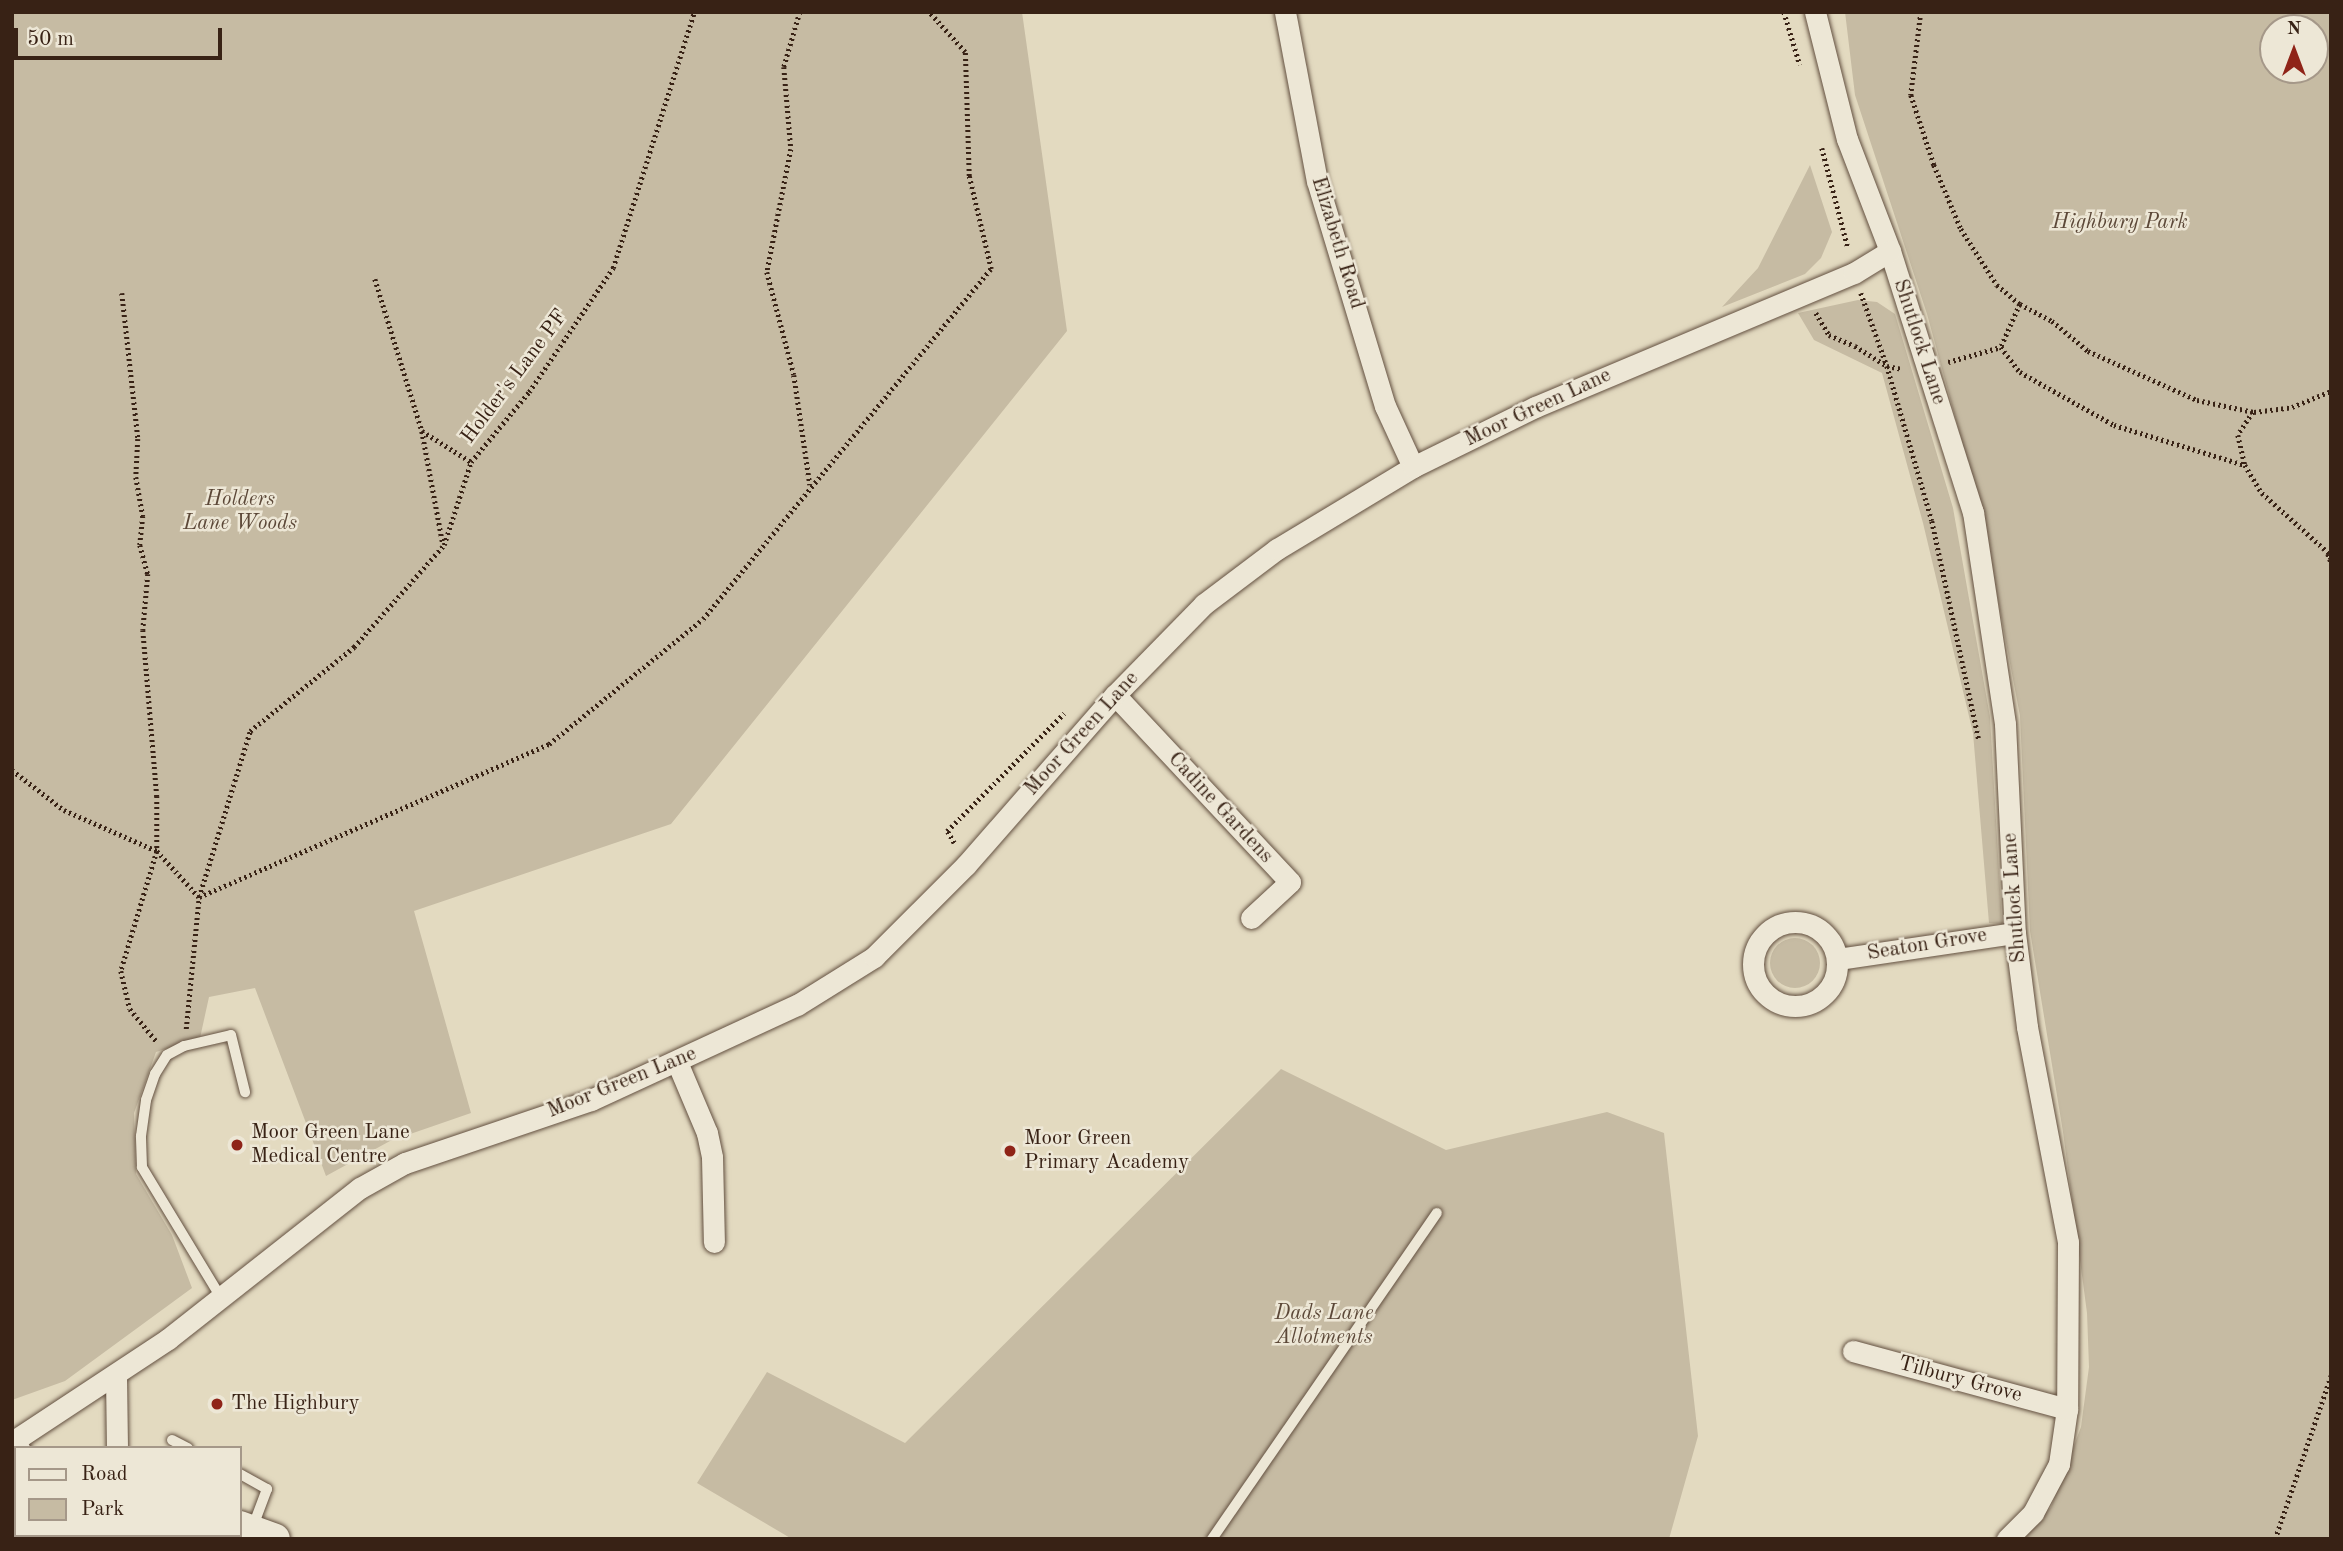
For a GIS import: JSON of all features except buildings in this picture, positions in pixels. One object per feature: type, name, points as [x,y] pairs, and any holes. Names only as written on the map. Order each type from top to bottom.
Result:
[{"type":"street","name":"Elizabeth Road","points":[[1285,12],[1317,181],[1385,405],[1413,467]]},
{"type":"street","points":[[1815,12],[1847,139],[1890,251]]},
{"type":"street","points":[[1823,36],[1825,12]]},
{"type":"street","name":"Moor Green Lane","points":[[12,1442],[116,1376],[360,1188],[404,1163],[592,1100],[797,1005],[874,957],[966,865],[1115,695],[1204,604],[1277,549],[1413,467],[1535,407],[1854,273],[1890,251]]},
{"type":"street","name":"Shutlock Lane","points":[[1890,251],[1973,512],[2005,723],[2015,933],[2027,1027],[2068,1242],[2067,1409],[2059,1464],[2033,1513],[2007,1539]]},
{"type":"street","name":"Cadine Gardens","points":[[1115,695],[1290,882],[1251,918]]},
{"type":"street","name":"Seaton Grove","points":[[1792,921],[1814,925],[1825,933],[1834,945],[1838,959],[1837,973],[1823,996],[1798,1006],[1772,999],[1761,990],[1752,964],[1761,937],[1772,928],[1792,921]]},
{"type":"street","name":"Seaton Grove","points":[[1838,959],[2015,933]]},
{"type":"street","points":[[677,1062],[707,1133],[712,1157],[714,1242]]},
{"type":"street","name":"Tilbury Grove","points":[[1853,1351],[2067,1409]]},
{"type":"street","points":[[116,1376],[117,1446]]},
{"type":"lane","points":[[220,1296],[142,1167],[141,1136],[145,1100],[167,1055],[184,1046],[231,1035],[245,1092]]},
{"type":"lane","points":[[1212,1539],[1437,1213]]},
{"type":"lane","points":[[172,1440],[184,1446]]},
{"type":"lane","points":[[242,1475],[267,1489],[255,1532]]},
{"type":"path","name":"Holder's Lane PF","points":[[184,1046],[199,897],[250,731],[354,647],[444,545],[471,462],[529,392],[613,268],[694,12]]},
{"type":"path","points":[[800,12],[784,67],[792,149],[767,272],[794,375],[810,486]]},
{"type":"path","points":[[12,770],[64,810],[157,851],[199,897],[549,744],[703,619],[991,269],[969,176],[965,52],[929,12]]},
{"type":"path","points":[[1784,12],[1803,75]]},
{"type":"path","points":[[1922,12],[1911,95],[1934,165],[1961,229],[1997,285],[2020,304],[2052,321],[2088,351],[2197,400],[2253,412],[2292,407],[2331,391]]},
{"type":"path","points":[[1820,141],[1854,273],[1887,366],[1932,521],[1978,724],[1979,751]]},
{"type":"path","points":[[375,279],[422,431],[444,545]]},
{"type":"path","points":[[122,293],[138,439],[136,477],[143,516],[140,545],[148,574],[143,630],[157,796],[157,851],[121,971],[130,1009],[167,1055]]},
{"type":"path","points":[[1805,294],[1829,335],[1855,346],[1887,366],[1928,368],[2001,346],[2020,304]]},
{"type":"path","points":[[2001,346],[2020,372],[2114,425],[2245,466]]},
{"type":"path","points":[[2253,412],[2238,435],[2245,466],[2262,493],[2330,558]]},
{"type":"path","points":[[422,431],[471,462]]},
{"type":"path","points":[[2274,1539],[2331,1375]]},
{"type":"green space","name":"Holders Lane Woods","points":[[12,12],[1022,12],[1067,331],[671,824],[414,911],[471,1113],[390,1141],[326,1176],[255,988],[209,997],[200,1038],[156,1052],[134,1113],[136,1174],[172,1235],[192,1288],[65,1381],[12,1400]]},
{"type":"green space","name":"Highbury Park","points":[[1845,12],[2331,12],[2331,1539],[2023,1539],[2051,1507],[2081,1427],[2089,1367],[2087,1313],[2063,1132],[2030,931],[2020,716],[1982,515],[1927,314],[1855,95]]},
{"type":"green space","points":[[1810,165],[1832,232],[1821,258],[1805,274],[1722,307],[1758,268]]},
{"type":"green space","points":[[1858,300],[1877,302],[1895,314],[1953,508],[1990,717],[2002,924],[1989,923],[1973,733],[1923,523],[1882,373],[1814,340],[1798,313]]},
{"type":"green space","points":[[1795,938],[1813,945],[1820,963],[1813,981],[1795,988],[1777,981],[1770,963],[1777,945]]},
{"type":"green space","name":"Dads Lane Allotments","points":[[1281,1069],[1446,1150],[1607,1112],[1664,1133],[1698,1436],[1669,1539],[792,1539],[697,1483],[767,1372],[905,1443]]},
{"type":"place","name":"Moor Green Lane Medical Centre","points":[[237,1145]]},
{"type":"place","name":"Moor Green Primary Academy","points":[[1010,1151]]},
{"type":"place","name":"The Highbury","points":[[217,1404]]}]
